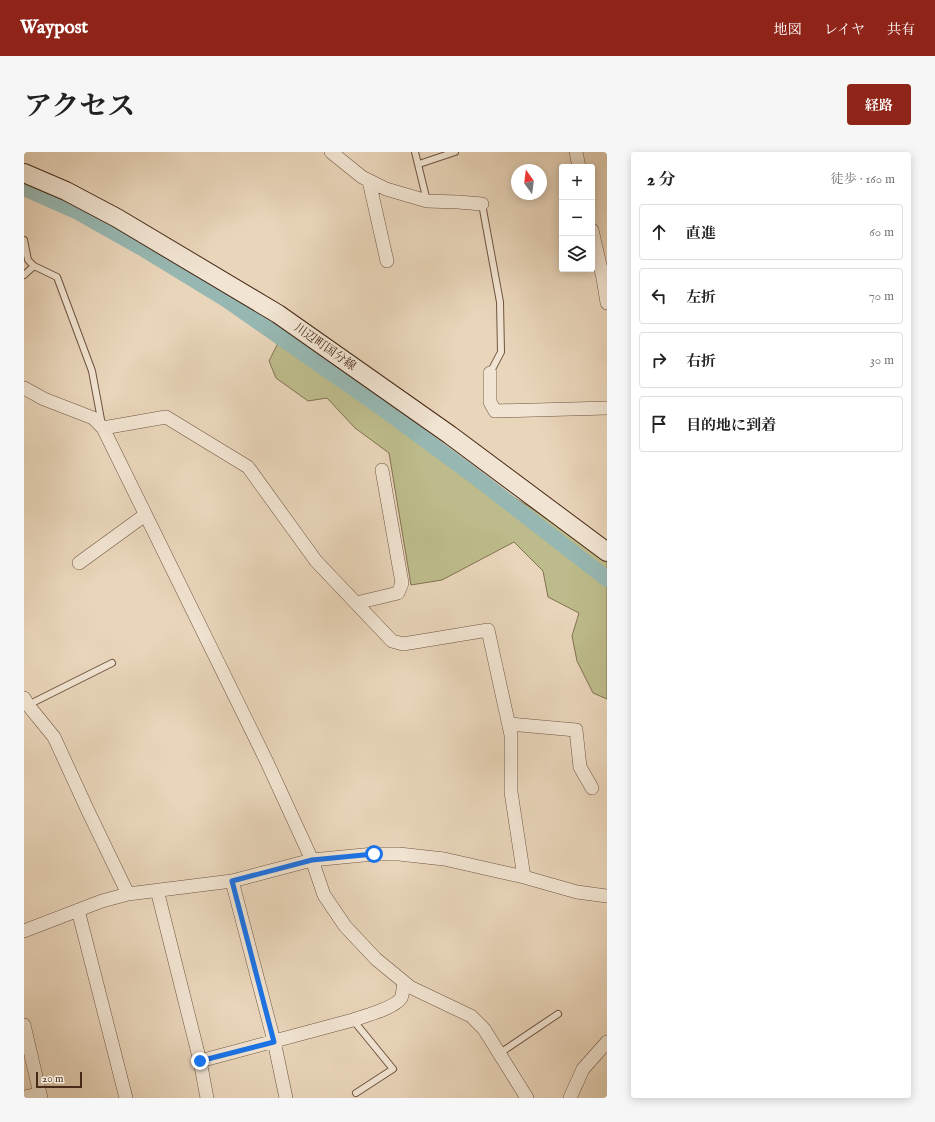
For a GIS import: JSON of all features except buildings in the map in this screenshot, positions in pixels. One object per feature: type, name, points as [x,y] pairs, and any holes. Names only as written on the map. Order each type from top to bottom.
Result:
[{"type":"street","points":[[331,152],[362,177],[386,189],[426,201],[482,204]]},
{"type":"street","points":[[576,152],[578,164]]},
{"type":"street","name":"川辺町国分線","points":[[25,176],[66,191],[117,218],[278,314],[450,435],[607,552]]},
{"type":"street","points":[[369,181],[387,261]]},
{"type":"street","points":[[593,236],[607,302]]},
{"type":"street","points":[[490,373],[490,402],[495,411],[607,408]]},
{"type":"street","points":[[24,388],[44,399],[93,418],[103,428],[267,762],[312,860],[324,896],[345,926],[376,959],[410,987],[471,1016],[484,1029],[528,1098]]},
{"type":"street","points":[[103,428],[166,417],[248,466],[316,561],[392,641],[403,644],[488,630],[511,735],[511,792],[524,877]]},
{"type":"street","points":[[356,603],[398,593],[402,583],[382,470]]},
{"type":"street","points":[[80,563],[145,515]]},
{"type":"street","points":[[26,702],[54,737],[128,894]]},
{"type":"street","points":[[509,724],[576,730],[580,767],[592,788]]},
{"type":"street","points":[[24,931],[102,901],[128,894],[232,881],[312,860],[374,854],[399,854],[444,859],[524,877],[577,892],[607,896]]},
{"type":"street","points":[[232,881],[274,1042],[286,1098]]},
{"type":"street","points":[[157,890],[200,1061],[207,1098]]},
{"type":"street","points":[[78,910],[126,1098]]},
{"type":"street","points":[[200,1061],[353,1020],[393,1005],[401,998],[404,982]]},
{"type":"street","points":[[24,1025],[40,1096],[24,1098]]},
{"type":"street","points":[[570,1098],[583,1069],[607,1042]]},
{"type":"lane","points":[[415,152],[419,164],[426,201]]},
{"type":"lane","points":[[419,164],[455,152]]},
{"type":"lane","points":[[482,204],[500,302],[501,352],[490,373]]},
{"type":"lane","points":[[24,240],[28,260],[34,266],[57,276],[92,371],[103,428]]},
{"type":"lane","points":[[24,275],[34,266]]},
{"type":"lane","points":[[26,702],[112,663]]},
{"type":"lane","points":[[500,1053],[558,1014]]},
{"type":"lane","points":[[353,1020],[393,1069],[356,1093]]},
{"type":"shaded area","points":[[278,343],[315,370],[416,437],[528,506],[607,560],[607,699],[593,693],[577,661],[572,636],[579,613],[548,597],[543,571],[514,542],[442,580],[411,585],[389,453],[355,428],[327,398],[308,401],[276,378],[269,361]]},
{"type":"waterway","points":[[24,188],[78,212],[142,248],[227,300],[386,411],[473,475],[607,579]]},
{"type":"route","points":[[200,1061],[274,1042],[232,881],[312,860],[374,854]]}]
